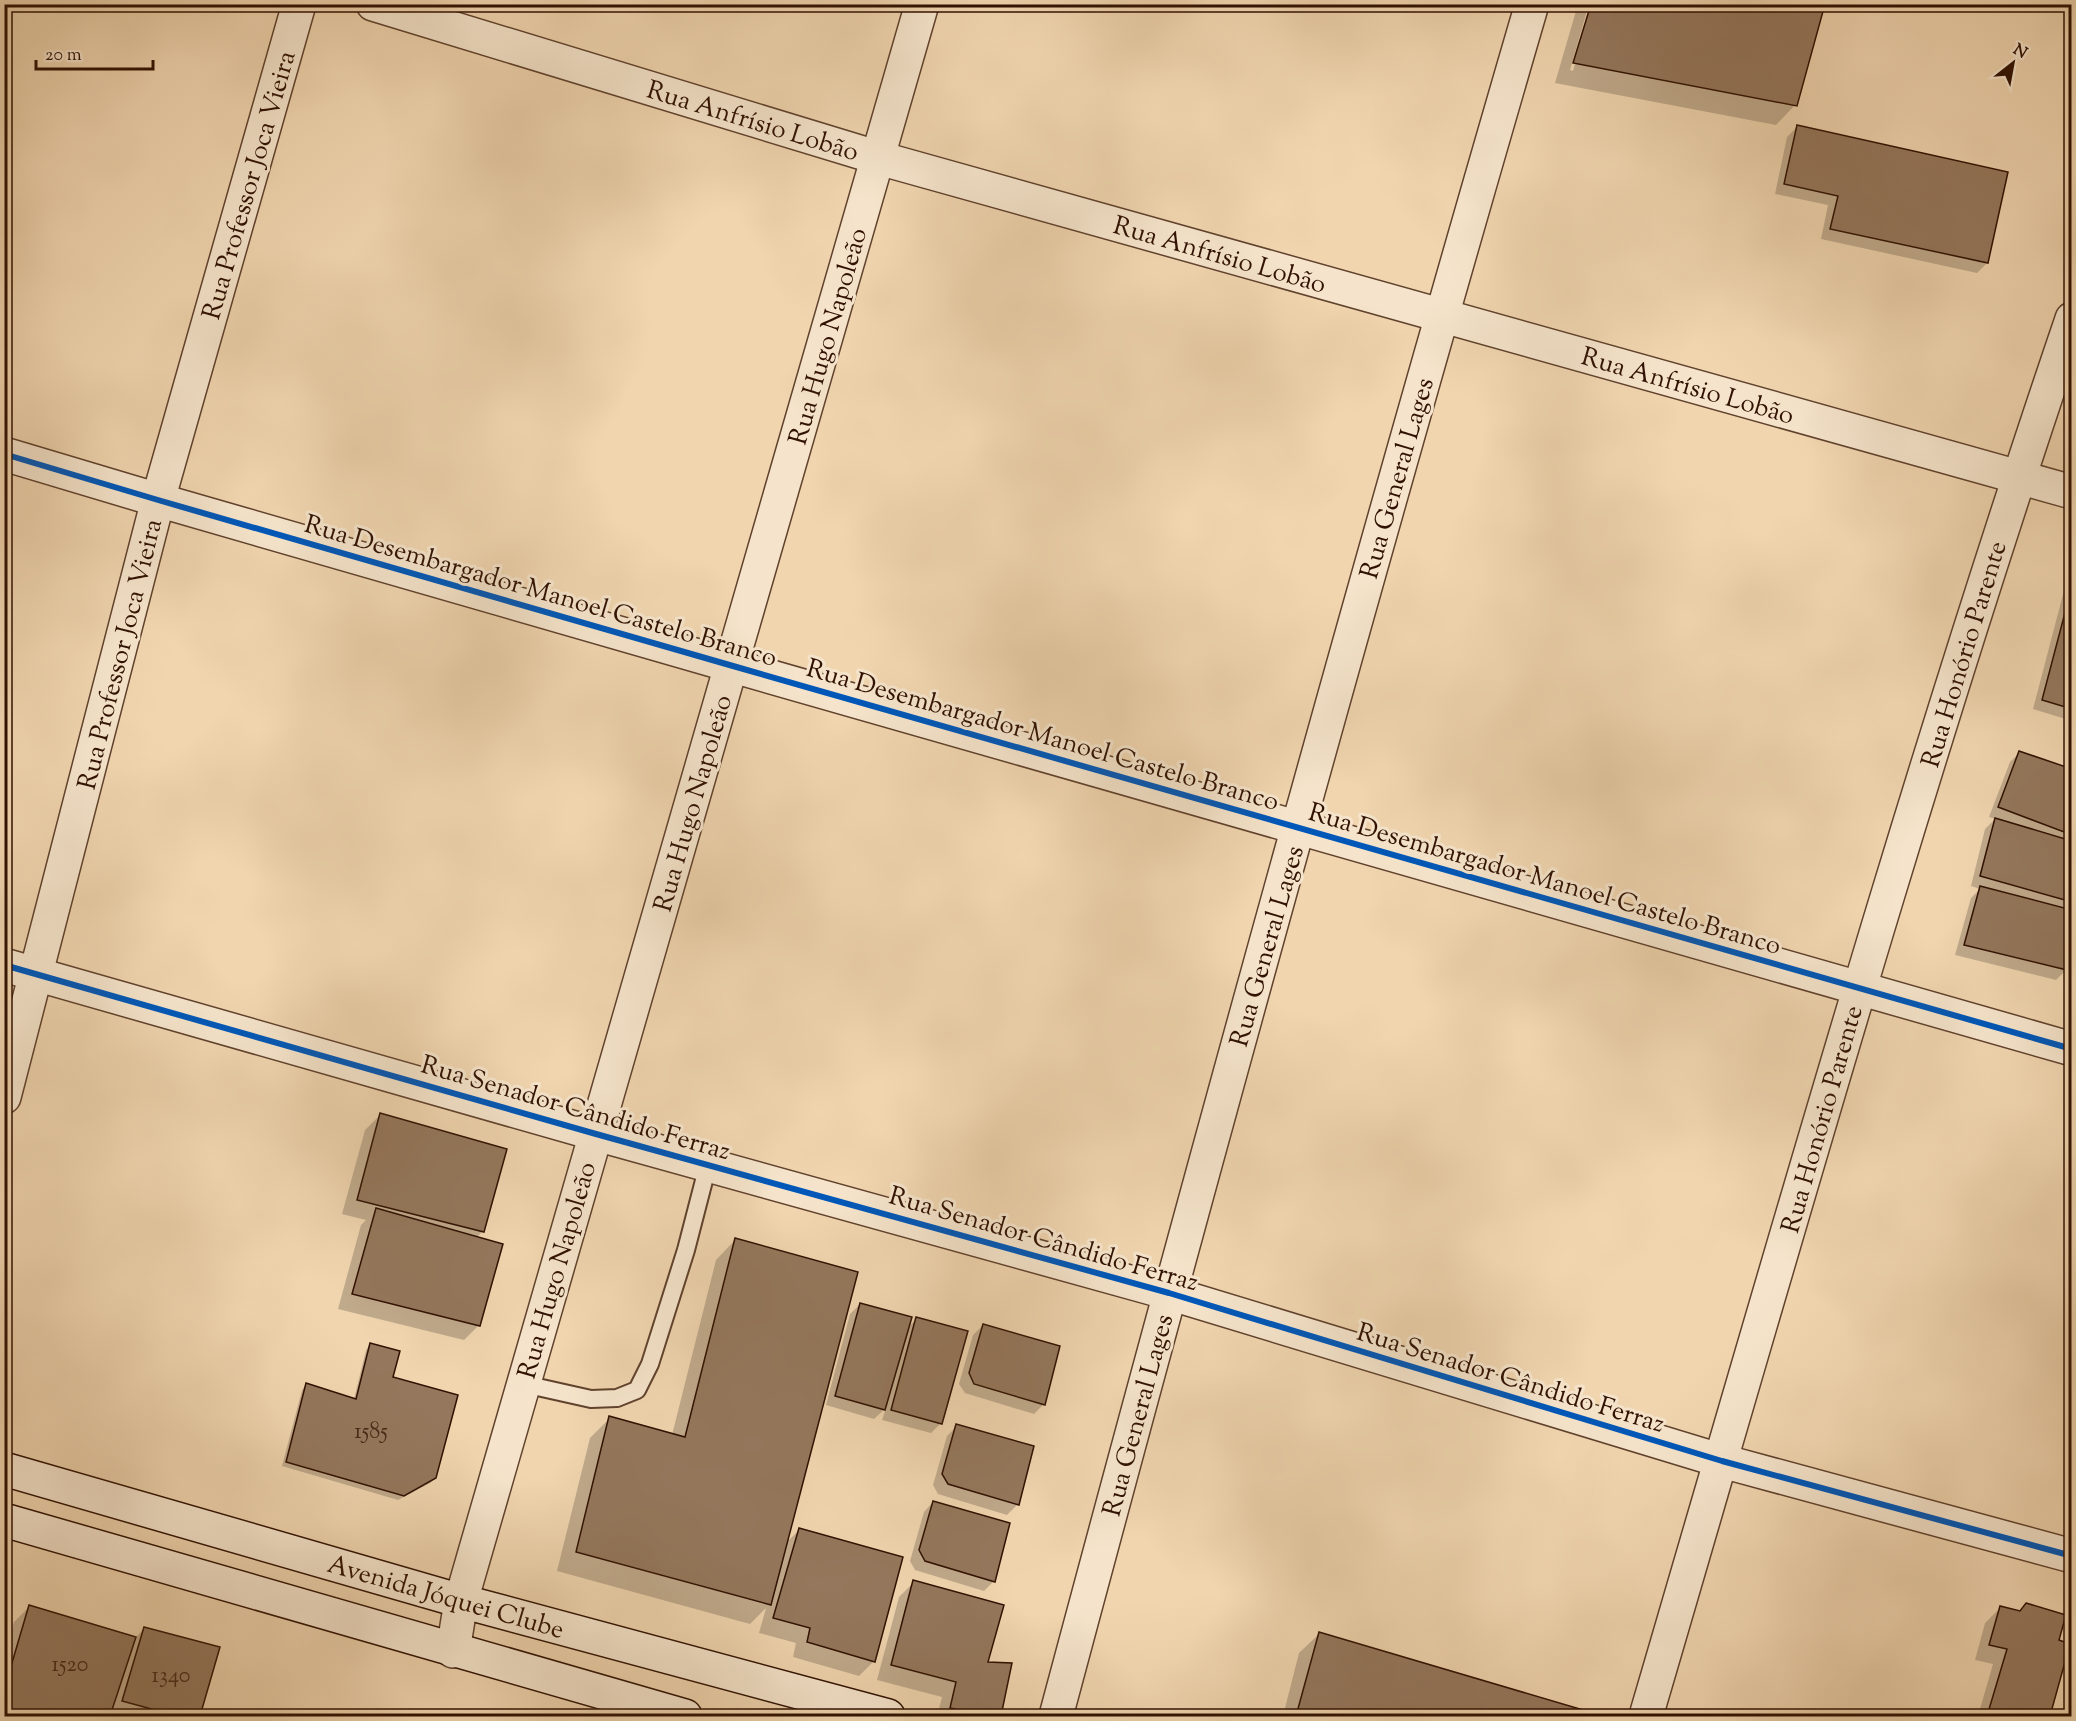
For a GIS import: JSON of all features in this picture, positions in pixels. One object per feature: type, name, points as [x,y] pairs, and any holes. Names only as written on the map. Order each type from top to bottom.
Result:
[{"type":"street","name":"Rua Professor Joca Vieira","points":[[4,1097],[158,500],[299,4]]},
{"type":"street","name":"Rua Anfrísio Lobão","points":[[373,4],[879,158],[2072,492]]},
{"type":"street","name":"Rua Hugo Napoleão","points":[[453,1651],[461,1601],[733,666],[922,4]]},
{"type":"street","name":"Rua General Lages","points":[[1056,1716],[1169,1293],[1441,316],[1532,4]]},
{"type":"street","name":"Rua Honório Parente","points":[[1646,1716],[1859,989],[2018,477],[2072,319]]},
{"type":"street","name":"Rua Desembargador Manoel Castelo Branco","points":[[4,454],[733,666],[2072,1049]]},
{"type":"street","name":"Rua Senador Cândido Ferraz","points":[[4,965],[596,1134],[1169,1293],[1722,1461],[2072,1556]]},
{"type":"street","name":"Avenida Jóquei Clube","points":[[4,1469],[461,1601],[888,1716]]},
{"type":"street","name":"Avenida Jóquei Clube","points":[[4,1520],[685,1716]]},
{"type":"lane","points":[[524,1384],[591,1399],[617,1398],[637,1390],[658,1341],[686,1250],[708,1165]]},
{"type":"building","points":[[1591,4],[1825,4],[1797,106],[1573,63]]},
{"type":"building","points":[[1797,125],[2008,172],[1988,263],[1830,229],[1838,196],[1784,184]]},
{"type":"building","points":[[2072,586],[2072,709],[2042,700]]},
{"type":"building","points":[[2019,751],[2072,769],[2072,835],[1998,807]]},
{"type":"building","points":[[1995,818],[2072,841],[2072,902],[1980,876]]},
{"type":"building","points":[[1980,886],[2072,910],[2072,945],[2067,970],[1964,945]]},
{"type":"building","points":[[380,1113],[507,1149],[484,1232],[357,1200]]},
{"type":"building","points":[[376,1208],[503,1244],[480,1326],[352,1294]]},
{"type":"building","points":[[735,1238],[858,1272],[771,1605],[576,1552],[609,1416],[685,1437]]},
{"type":"building","points":[[860,1303],[912,1317],[885,1410],[835,1396]]},
{"type":"building","points":[[916,1317],[968,1331],[942,1424],[891,1410]]},
{"type":"building","points":[[983,1324],[1060,1346],[1045,1405],[974,1384],[969,1373]]},
{"type":"building","points":[[370,1343],[400,1351],[393,1377],[458,1395],[436,1478],[404,1496],[286,1462],[306,1383],[356,1399]]},
{"type":"building","points":[[956,1424],[1034,1446],[1019,1505],[948,1484],[942,1474]]},
{"type":"building","points":[[933,1501],[1010,1523],[995,1582],[925,1561],[919,1550]]},
{"type":"building","points":[[799,1528],[903,1557],[875,1662],[807,1642],[810,1628],[773,1618]]},
{"type":"building","points":[[913,1580],[1004,1605],[988,1662],[1012,1663],[1001,1716],[988,1716],[950,1708],[956,1682],[891,1665]]},
{"type":"building","points":[[2026,1603],[2066,1615],[2059,1640],[2070,1644],[2050,1716],[1987,1716],[2007,1649],[1989,1645],[2000,1606],[2020,1611]]},
{"type":"building","points":[[29,1605],[136,1637],[110,1716],[4,1716],[4,1690]]},
{"type":"building","points":[[144,1627],[220,1647],[200,1716],[177,1716],[122,1701]]},
{"type":"building","points":[[1319,1632],[1590,1712],[1589,1716],[1296,1716]]},
{"type":"cycle path","points":[[4,454],[733,666],[2072,1049]]},
{"type":"cycle path","points":[[4,965],[596,1134],[1169,1293],[1722,1461],[2072,1556]]}]
